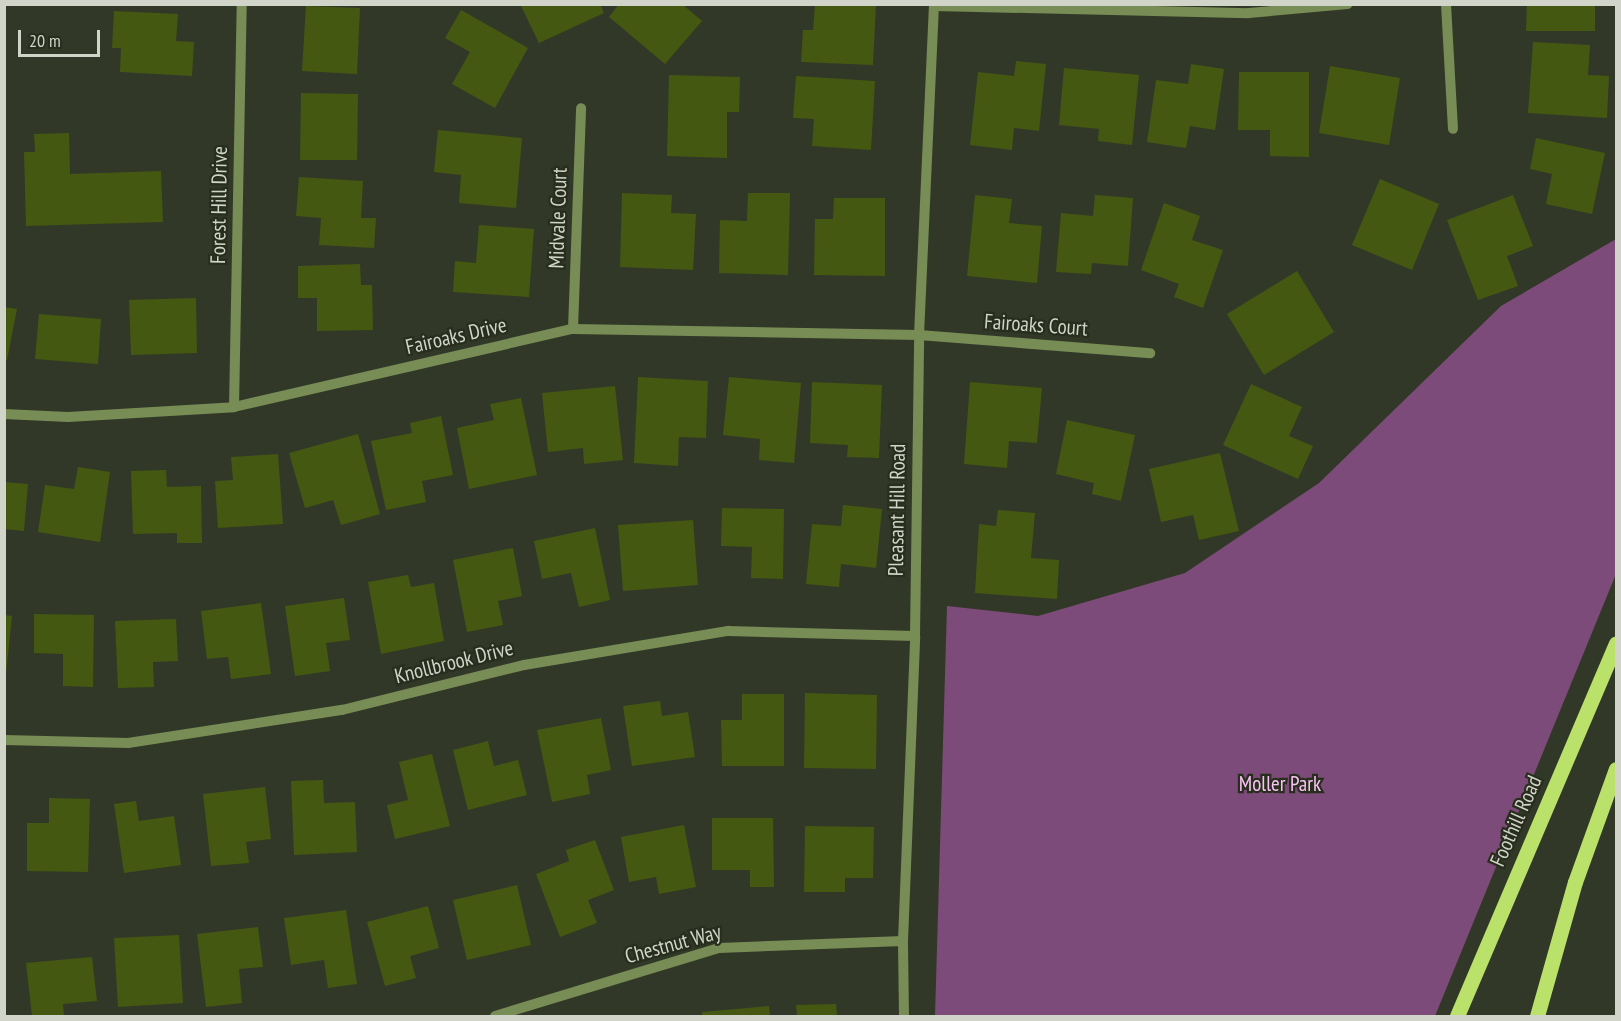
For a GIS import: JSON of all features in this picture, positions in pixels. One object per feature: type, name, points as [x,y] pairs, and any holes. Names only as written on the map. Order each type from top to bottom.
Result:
[{"type":"main road","name":"Foothill Road","points":[[1457,1017],[1617,644]]},
{"type":"main road","points":[[1537,1017],[1575,882],[1617,769]]},
{"type":"street","name":"Forest Hill Drive","points":[[234,407],[242,4]]},
{"type":"street","points":[[934,5],[1249,13],[1348,4]]},
{"type":"street","points":[[1446,4],[1453,129]]},
{"type":"street","name":"Pleasant Hill Road","points":[[904,1017],[903,941],[915,636],[919,335],[934,5]]},
{"type":"street","name":"Midvale Court","points":[[573,329],[581,108]]},
{"type":"street","name":"Fairoaks Drive","points":[[4,414],[68,417],[234,407],[573,329],[919,335]]},
{"type":"street","name":"Fairoaks Court","points":[[919,335],[1150,353]]},
{"type":"street","name":"Knollbrook Drive","points":[[4,740],[128,743],[342,710],[524,665],[728,631],[915,636]]},
{"type":"street","name":"Chestnut Way","points":[[495,1017],[719,948],[903,941]]},
{"type":"green space","name":"Moller Park","points":[[1616,239],[1616,574],[1435,1016],[935,1016],[947,606],[1038,616],[1185,573],[1319,483],[1501,306]]},
{"type":"building","points":[[520,4],[600,4],[604,13],[539,43]]},
{"type":"building","points":[[619,4],[682,4],[702,21],[665,64],[609,17]]},
{"type":"building","points":[[815,4],[876,4],[873,65],[801,62],[803,30],[813,30]]},
{"type":"building","points":[[1527,4],[1595,4],[1595,31],[1526,31]]},
{"type":"building","points":[[306,6],[360,8],[357,74],[302,71]]},
{"type":"building","points":[[461,10],[528,48],[495,108],[452,84],[470,52],[445,38]]},
{"type":"building","points":[[114,11],[178,14],[176,41],[194,42],[192,76],[120,72],[121,48],[112,48]]},
{"type":"building","points":[[1533,42],[1590,45],[1588,75],[1609,76],[1607,118],[1528,113]]},
{"type":"building","points":[[1016,61],[1046,64],[1039,131],[1014,128],[1012,150],[970,145],[978,72],[1014,76]]},
{"type":"building","points":[[1191,64],[1224,69],[1215,130],[1190,126],[1186,148],[1147,142],[1156,80],[1188,84]]},
{"type":"building","points":[[1330,66],[1400,78],[1389,145],[1319,133]]},
{"type":"building","points":[[1064,68],[1139,75],[1132,145],[1098,141],[1099,129],[1059,125]]},
{"type":"building","points":[[1239,72],[1309,72],[1309,157],[1270,156],[1270,130],[1238,130]]},
{"type":"building","points":[[669,75],[740,77],[739,112],[727,112],[727,158],[667,156]]},
{"type":"building","points":[[796,76],[875,81],[871,150],[812,146],[814,119],[793,118]]},
{"type":"building","points":[[301,93],[358,94],[357,160],[300,160]]},
{"type":"building","points":[[438,130],[522,138],[516,208],[459,203],[461,175],[434,172]]},
{"type":"building","points":[[69,133],[70,174],[161,171],[163,222],[26,226],[24,152],[35,152],[34,134]]},
{"type":"building","points":[[1536,138],[1605,153],[1592,214],[1546,204],[1552,174],[1530,169]]},
{"type":"building","points":[[299,177],[363,181],[361,218],[376,218],[374,248],[319,245],[321,218],[296,216]]},
{"type":"building","points":[[1380,179],[1439,204],[1412,270],[1352,245]]},
{"type":"building","points":[[622,193],[672,195],[671,213],[696,214],[693,270],[620,267]]},
{"type":"building","points":[[748,193],[790,193],[788,275],[719,273],[720,220],[747,221]]},
{"type":"building","points":[[975,195],[1012,199],[1009,223],[1042,226],[1037,283],[967,276]]},
{"type":"building","points":[[1095,195],[1133,198],[1128,266],[1092,263],[1091,274],[1056,272],[1061,213],[1093,216]]},
{"type":"building","points":[[1513,195],[1533,246],[1507,256],[1518,286],[1478,300],[1447,220]]},
{"type":"building","points":[[834,198],[885,198],[885,276],[814,275],[815,219],[833,219]]},
{"type":"building","points":[[1164,203],[1200,216],[1192,240],[1223,250],[1203,308],[1174,297],[1179,284],[1141,270]]},
{"type":"building","points":[[479,225],[534,229],[529,297],[453,292],[455,261],[476,263]]},
{"type":"building","points":[[360,264],[361,285],[372,285],[373,330],[317,331],[317,298],[298,298],[298,266]]},
{"type":"building","points":[[1297,271],[1334,332],[1264,375],[1227,314]]},
{"type":"building","points":[[196,298],[197,353],[131,355],[129,300]]},
{"type":"building","points":[[4,307],[17,309],[7,360],[4,359]]},
{"type":"building","points":[[39,314],[101,319],[98,364],[35,359]]},
{"type":"building","points":[[638,377],[708,381],[706,438],[679,437],[678,466],[634,463]]},
{"type":"building","points":[[729,377],[801,383],[794,463],[759,460],[760,439],[723,435]]},
{"type":"building","points":[[812,382],[882,385],[879,458],[847,457],[848,445],[810,443]]},
{"type":"building","points":[[970,382],[1042,388],[1037,443],[1009,441],[1007,468],[964,464]]},
{"type":"building","points":[[1251,384],[1302,407],[1289,436],[1313,446],[1298,479],[1223,445]]},
{"type":"building","points":[[615,386],[623,460],[584,464],[583,448],[548,452],[542,393]]},
{"type":"building","points":[[521,398],[537,475],[469,489],[457,428],[494,420],[490,404]]},
{"type":"building","points":[[441,416],[453,475],[422,481],[426,502],[386,510],[371,441],[412,433],[410,423]]},
{"type":"building","points":[[1067,420],[1135,435],[1121,501],[1092,494],[1094,483],[1056,474]]},
{"type":"building","points":[[358,434],[380,514],[341,525],[333,500],[305,508],[289,453]]},
{"type":"building","points":[[1220,453],[1239,531],[1199,540],[1193,515],[1161,522],[1149,469]]},
{"type":"building","points":[[278,454],[283,524],[218,528],[215,481],[233,480],[231,457]]},
{"type":"building","points":[[78,467],[110,472],[100,542],[38,532],[45,485],[74,489]]},
{"type":"building","points":[[166,470],[167,487],[201,486],[202,543],[177,543],[177,533],[133,534],[131,471]]},
{"type":"building","points":[[4,482],[28,484],[24,531],[4,529]]},
{"type":"building","points":[[843,505],[882,509],[876,568],[841,564],[839,587],[806,584],[812,524],[841,526]]},
{"type":"building","points":[[722,508],[784,509],[783,579],[751,578],[752,547],[721,546]]},
{"type":"building","points":[[998,510],[1035,513],[1031,558],[1059,560],[1057,599],[975,593],[979,524],[996,526]]},
{"type":"building","points":[[693,520],[698,585],[623,591],[618,525]]},
{"type":"building","points":[[595,528],[610,600],[579,607],[571,573],[542,579],[534,541]]},
{"type":"building","points":[[513,548],[522,596],[498,601],[503,625],[467,632],[453,560]]},
{"type":"building","points":[[408,575],[411,587],[434,583],[444,641],[381,654],[368,582]]},
{"type":"building","points":[[344,598],[350,640],[326,643],[330,671],[295,676],[285,606]]},
{"type":"building","points":[[261,603],[271,674],[231,679],[228,657],[207,659],[201,611]]},
{"type":"building","points":[[34,614],[94,615],[93,687],[63,686],[63,654],[34,653]]},
{"type":"building","points":[[4,615],[12,616],[6,674],[4,674]]},
{"type":"building","points":[[176,619],[178,661],[153,662],[154,687],[118,688],[115,621]]},
{"type":"building","points":[[805,693],[877,695],[876,769],[804,768]]},
{"type":"building","points":[[742,694],[784,694],[784,766],[722,766],[721,720],[742,720]]},
{"type":"building","points":[[660,701],[662,716],[688,712],[695,757],[632,766],[623,706]]},
{"type":"building","points":[[601,718],[611,770],[587,775],[590,794],[552,802],[537,730]]},
{"type":"building","points":[[488,741],[494,766],[518,760],[527,795],[468,810],[453,750]]},
{"type":"building","points":[[432,754],[450,826],[395,839],[387,805],[408,800],[399,762]]},
{"type":"building","points":[[323,780],[324,803],[355,802],[357,852],[294,855],[291,781]]},
{"type":"building","points":[[265,787],[271,839],[246,842],[249,863],[211,866],[203,794]]},
{"type":"building","points":[[49,798],[90,799],[88,872],[27,871],[27,823],[49,823]]},
{"type":"building","points":[[136,801],[139,821],[174,816],[181,865],[124,873],[114,804]]},
{"type":"building","points":[[712,818],[773,818],[774,887],[750,887],[750,870],[712,870]]},
{"type":"building","points":[[684,825],[696,887],[659,894],[656,877],[629,882],[621,837]]},
{"type":"building","points":[[805,826],[874,827],[873,878],[845,878],[845,892],[804,892]]},
{"type":"building","points":[[595,840],[614,890],[588,900],[597,923],[560,937],[536,874],[569,861],[566,850]]},
{"type":"building","points":[[517,885],[531,945],[467,960],[453,900]]},
{"type":"building","points":[[428,906],[439,948],[410,956],[416,978],[385,986],[367,922]]},
{"type":"building","points":[[346,910],[357,984],[328,988],[324,960],[291,965],[284,918]]},
{"type":"building","points":[[258,927],[263,967],[239,969],[242,1003],[206,1007],[197,934]]},
{"type":"building","points":[[179,935],[183,1003],[118,1007],[114,938]]},
{"type":"building","points":[[92,957],[97,1001],[63,1004],[64,1016],[32,1016],[26,963]]},
{"type":"building","points":[[836,1004],[837,1016],[797,1016],[796,1005]]},
{"type":"building","points":[[769,1006],[770,1016],[702,1016],[702,1012]]}]
